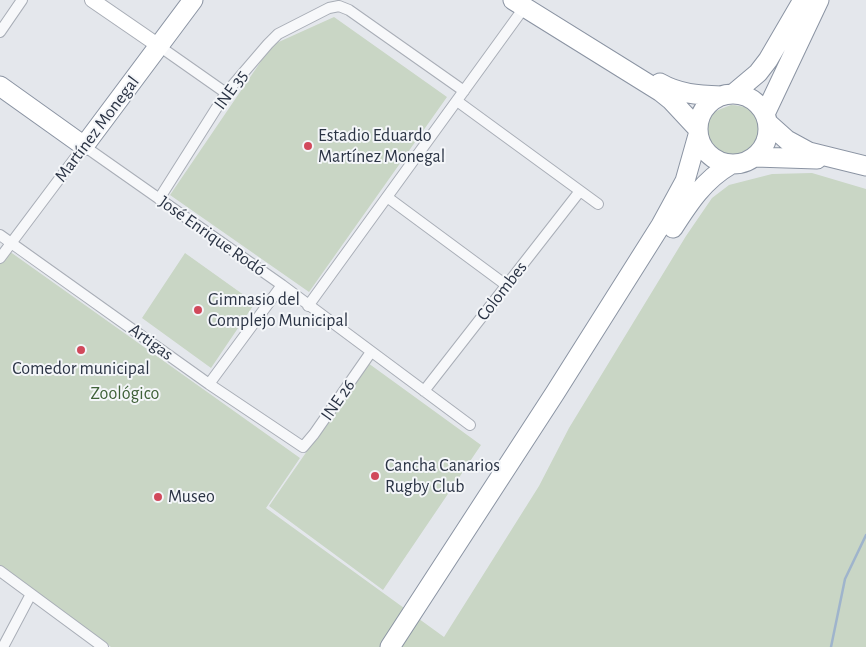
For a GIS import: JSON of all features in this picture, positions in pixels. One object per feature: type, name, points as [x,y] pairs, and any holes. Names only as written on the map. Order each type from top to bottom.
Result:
[{"type":"highway","name":"Martínez Monegal","points":[[84,146],[194,0]]},
{"type":"highway","points":[[400,643],[661,225],[685,181],[702,112],[713,100],[727,95],[758,73],[768,60],[803,0]]},
{"type":"highway","points":[[755,157],[767,142],[766,118],[819,0]]},
{"type":"highway","points":[[524,2],[670,89],[696,95],[748,97],[755,101],[766,118],[797,146],[809,152],[866,166]]},
{"type":"highway","points":[[524,2],[661,92],[671,100],[698,132],[704,150],[709,156],[730,165]]},
{"type":"highway","name":"José Enrique Rodó","points":[[0,86],[84,146]]},
{"type":"highway","points":[[400,643],[680,216],[708,180],[717,172],[730,165],[739,164],[755,157],[836,159]]},
{"type":"street","points":[[0,32],[22,0]]},
{"type":"street","points":[[92,0],[226,93]]},
{"type":"street","points":[[308,306],[457,101],[524,2]]},
{"type":"street","name":"INE 35","points":[[159,199],[226,93],[278,34],[330,8],[339,6],[349,10],[464,91]]},
{"type":"street","points":[[457,101],[598,204]]},
{"type":"street","name":"José Enrique Rodó","points":[[84,146],[282,285],[470,424]]},
{"type":"street","name":"Martínez Monegal","points":[[0,258],[84,146]]},
{"type":"street","name":"Colombes","points":[[424,391],[580,191]]},
{"type":"street","points":[[388,197],[506,285]]},
{"type":"street","name":"Artigas","points":[[0,235],[209,384],[303,447]]},
{"type":"street","points":[[209,384],[282,285]]},
{"type":"street","name":"INE 26","points":[[303,447],[371,352]]},
{"type":"street","points":[[0,571],[103,647]]},
{"type":"street","points":[[3,647],[31,594]]},
{"type":"green space","name":"Estadio Eduardo Martínez Monegal","points":[[334,17],[447,97],[309,292],[170,195],[272,45]]},
{"type":"green space","points":[[731,105],[749,109],[759,118],[761,129],[757,140],[748,150],[736,155],[721,154],[705,144],[704,128],[708,118],[716,111]]},
{"type":"green space","name":"Zoológico","points":[[812,173],[866,189],[866,647],[111,647],[0,565],[0,263],[9,251],[300,458],[266,508],[444,637],[539,486],[569,428],[686,236],[712,198],[729,185],[772,174]]},
{"type":"green space","name":"Gimnasio del Complejo Municipal","points":[[185,253],[255,303],[211,368],[142,318]]},
{"type":"green space","name":"Cancha Canarios Rugby Club","points":[[368,363],[481,445],[383,590],[269,506]]},
{"type":"waterway","points":[[831,647],[845,579],[866,535]]},
{"type":"place","name":"Estadio Eduardo Martínez Monegal","points":[[308,146]]},
{"type":"place","name":"Gimnasio del Complejo Municipal","points":[[198,310]]},
{"type":"place","name":"Comedor municipal","points":[[81,350]]},
{"type":"place","name":"Cancha Canarios Rugby Club","points":[[375,476]]},
{"type":"place","name":"Museo","points":[[158,497]]}]
